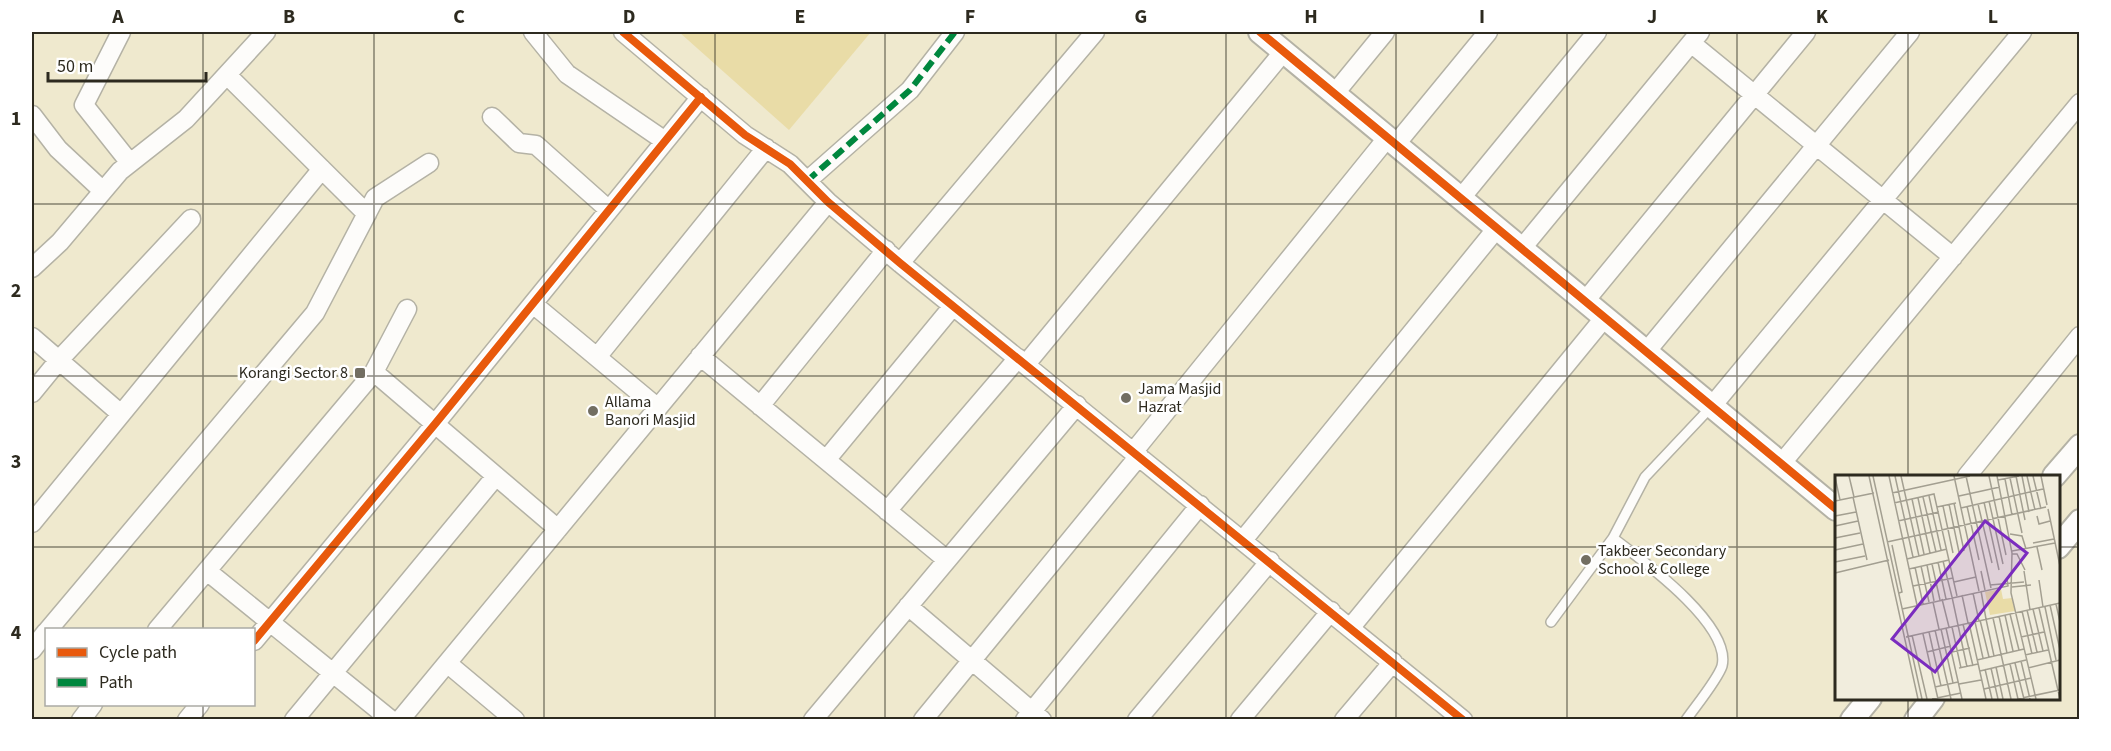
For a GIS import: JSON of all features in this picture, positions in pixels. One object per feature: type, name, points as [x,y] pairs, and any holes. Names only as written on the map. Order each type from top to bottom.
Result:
[{"type":"street","points":[[121,32],[84,105],[130,163]]},
{"type":"street","points":[[32,268],[60,242],[120,171],[186,119],[266,32]]},
{"type":"street","points":[[533,32],[567,74],[665,141]]},
{"type":"street","points":[[623,32],[745,135],[790,164],[828,202],[900,263],[1351,627],[1457,718]]},
{"type":"street","points":[[807,181],[910,90],[955,32]]},
{"type":"street","points":[[900,263],[1095,32]]},
{"type":"street","points":[[1335,93],[1385,32]]},
{"type":"street","points":[[922,720],[1136,453],[1392,141],[1488,32]]},
{"type":"street","points":[[1461,198],[1598,32]]},
{"type":"street","points":[[1585,301],[1806,32]]},
{"type":"street","points":[[1646,352],[1910,32]]},
{"type":"street","points":[[1712,406],[2022,32]]},
{"type":"street","points":[[1522,248],[1696,37],[1755,94],[1953,257]]},
{"type":"street","points":[[887,511],[1022,361],[1274,39],[1392,141],[1835,508]]},
{"type":"street","points":[[227,75],[367,214]]},
{"type":"street","points":[[255,640],[435,424],[700,98]]},
{"type":"street","points":[[1781,464],[2079,103]]},
{"type":"street","points":[[32,116],[58,149],[103,191]]},
{"type":"street","points":[[492,117],[519,143],[536,145],[609,210]]},
{"type":"street","points":[[597,357],[766,148]]},
{"type":"street","points":[[50,628],[315,313],[375,198],[429,163]]},
{"type":"street","points":[[32,523],[322,169]]},
{"type":"street","points":[[400,720],[828,202]]},
{"type":"street","points":[[32,393],[59,360],[190,219]]},
{"type":"street","points":[[1243,540],[1497,228]]},
{"type":"street","points":[[760,406],[886,250]]},
{"type":"street","points":[[533,304],[658,408]]},
{"type":"street","points":[[826,460],[954,306]]},
{"type":"street","points":[[159,628],[374,372],[407,309]]},
{"type":"street","points":[[1351,627],[1605,317]]},
{"type":"street","points":[[1969,475],[2079,336]]},
{"type":"street","points":[[32,337],[121,414]]},
{"type":"street","points":[[700,356],[947,560]]},
{"type":"street","points":[[374,372],[558,529]]},
{"type":"street","points":[[813,720],[1077,405]]},
{"type":"street","points":[[2056,475],[2079,446]]},
{"type":"street","points":[[294,720],[496,476]]},
{"type":"street","points":[[908,606],[972,660],[1033,717],[1200,505]]},
{"type":"street","points":[[2060,545],[2079,521]]},
{"type":"street","points":[[1137,720],[1270,561]]},
{"type":"street","points":[[207,571],[391,720]]},
{"type":"street","points":[[1240,720],[1331,611]]},
{"type":"street","points":[[32,650],[45,634]]},
{"type":"street","points":[[1344,720],[1393,662]]},
{"type":"street","points":[[447,663],[511,718]]},
{"type":"street","points":[[1852,720],[1869,700]]},
{"type":"street","points":[[1916,720],[1932,700]]},
{"type":"street","points":[[81,720],[92,706]]},
{"type":"street","points":[[188,720],[199,706]]},
{"type":"lane","points":[[1551,622],[1612,538],[1645,477],[1712,406]]},
{"type":"lane","points":[[1612,538],[1685,597],[1709,626],[1722,650],[1722,667],[1686,720]]},
{"type":"shaded area","points":[[32,32],[2079,32],[2079,719],[32,719]]},
{"type":"shaded area","points":[[679,32],[871,32],[789,130]]},
{"type":"marked path","points":[[807,181],[910,90],[955,32]]},
{"type":"cycle path","points":[[623,32],[745,135],[790,164],[828,202],[900,263],[1463,720]]},
{"type":"cycle path","points":[[1260,32],[1835,508]]},
{"type":"cycle path","points":[[255,640],[435,424],[701,97]]},
{"type":"place","name":"Korangi Sector 8","points":[[360,373]]},
{"type":"place","name":"Jama Masjid Hazrat","points":[[1126,398]]},
{"type":"place","name":"Allama Banori Masjid","points":[[593,411]]},
{"type":"place","name":"Takbeer Secondary School & College","points":[[1586,560]]}]
